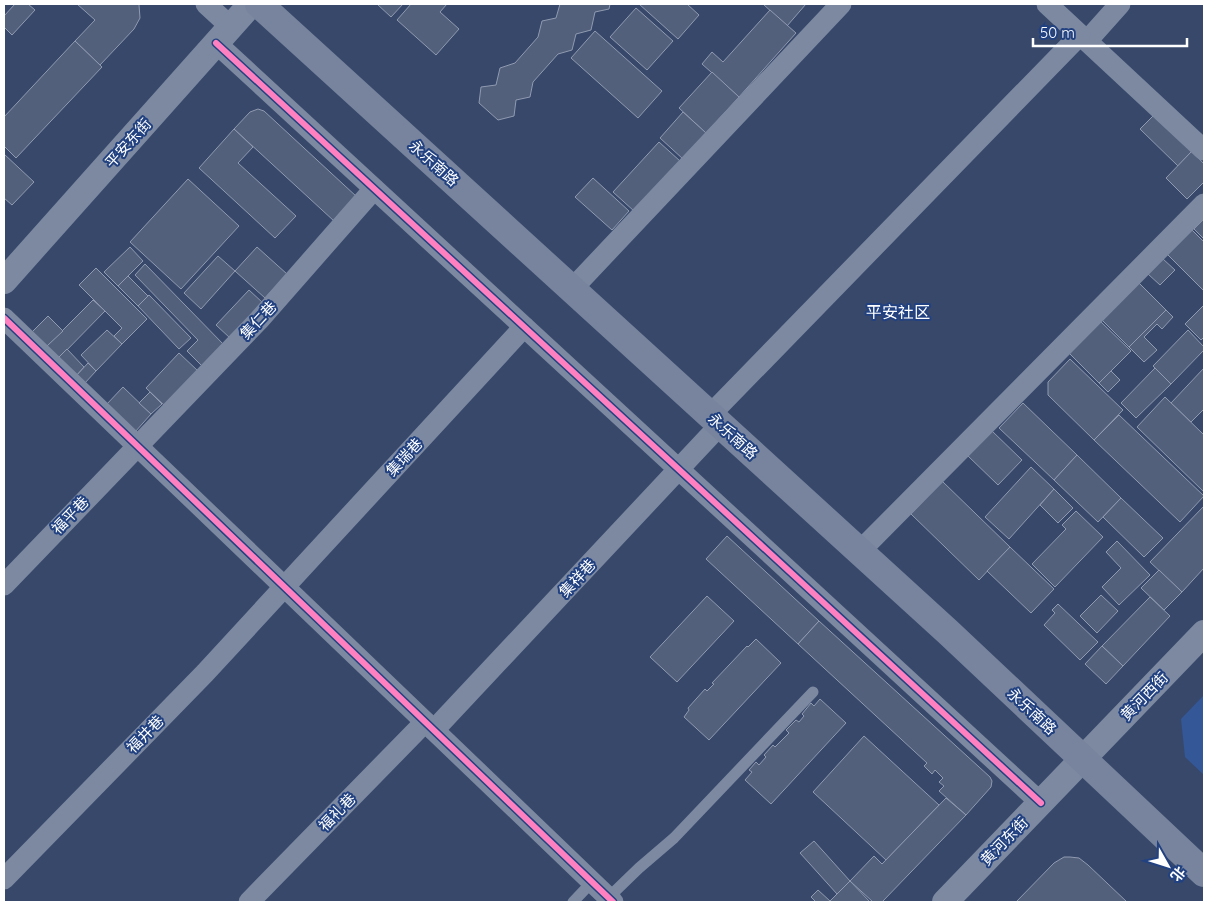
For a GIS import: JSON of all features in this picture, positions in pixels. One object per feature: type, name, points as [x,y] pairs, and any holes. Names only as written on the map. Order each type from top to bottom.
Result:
[{"type":"main road","name":"永乐南路","points":[[259,4],[948,632],[1204,873]]},
{"type":"street","points":[[206,4],[224,35],[374,189],[1041,803]]},
{"type":"street","name":"平安东街","points":[[4,281],[251,4]]},
{"type":"street","points":[[572,289],[841,4]]},
{"type":"street","points":[[1047,4],[1204,150]]},
{"type":"street","name":"集祥巷","points":[[430,726],[678,469],[715,420],[1084,38],[1120,4]]},
{"type":"street","name":"集仁巷","points":[[137,446],[259,320],[374,189]]},
{"type":"street","points":[[860,552],[1204,204]]},
{"type":"street","points":[[4,318],[611,900]]},
{"type":"street","name":"集瑞巷","points":[[284,587],[524,327]]},
{"type":"street","name":"福平巷","points":[[4,585],[137,446]]},
{"type":"street","name":"福井巷","points":[[4,879],[205,672],[284,587]]},
{"type":"street","name":"黄河西街","points":[[1083,759],[1204,633]]},
{"type":"street","name":"福礼巷","points":[[249,902],[430,726]]},
{"type":"street","name":"黄河东街","points":[[945,902],[1083,759]]},
{"type":"lane","points":[[611,900],[640,868],[674,838],[813,692]]},
{"type":"lane","points":[[573,902],[592,882]]},
{"type":"shaded area","points":[[1204,695],[1204,775],[1185,757],[1181,719]]},
{"type":"building","points":[[15,4],[28,4],[35,10],[12,35],[4,27],[4,16]]},
{"type":"building","points":[[77,4],[139,5],[140,18],[134,29],[100,65],[75,41],[95,20]]},
{"type":"building","points":[[377,4],[403,4],[391,17]]},
{"type":"building","points":[[411,4],[447,4],[440,12],[459,29],[436,55],[397,20]]},
{"type":"building","points":[[560,4],[610,4],[609,9],[595,12],[591,30],[576,34],[572,50],[558,54],[533,82],[530,97],[516,100],[514,116],[498,120],[479,103],[481,87],[496,85],[500,68],[515,63],[538,37],[542,21],[556,18]]},
{"type":"building","points":[[639,4],[687,4],[699,15],[678,39]]},
{"type":"building","points":[[763,4],[806,4],[787,26]]},
{"type":"building","points":[[636,8],[673,41],[647,70],[610,37]]},
{"type":"building","points":[[770,10],[796,33],[739,97],[702,64],[712,52],[723,62]]},
{"type":"building","points":[[595,31],[662,91],[638,118],[571,58]]},
{"type":"building","points":[[75,41],[102,67],[16,158],[4,146],[4,117]]},
{"type":"building","points":[[712,72],[739,97],[706,133],[679,108]]},
{"type":"building","points":[[258,109],[264,111],[357,197],[334,221],[234,129],[250,112]]},
{"type":"building","points":[[683,112],[706,133],[683,159],[660,138]]},
{"type":"building","points":[[1154,115],[1192,151],[1178,166],[1140,129]]},
{"type":"building","points":[[234,129],[253,147],[238,163],[296,216],[275,238],[199,168]]},
{"type":"building","points":[[659,142],[680,161],[634,211],[613,192]]},
{"type":"building","points":[[1192,151],[1204,164],[1204,182],[1187,199],[1166,178]]},
{"type":"building","points":[[4,154],[34,182],[12,205],[4,198]]},
{"type":"building","points":[[593,178],[629,211],[612,230],[575,197]]},
{"type":"building","points":[[188,179],[239,226],[181,289],[130,242]]},
{"type":"building","points":[[1204,219],[1204,239],[1194,229]]},
{"type":"building","points":[[1192,230],[1204,242],[1204,291],[1167,254]]},
{"type":"building","points":[[130,247],[143,261],[118,286],[104,272]]},
{"type":"building","points":[[257,247],[287,274],[265,298],[235,271]]},
{"type":"building","points":[[218,256],[235,271],[201,309],[184,293]]},
{"type":"building","points":[[1163,259],[1175,270],[1160,285],[1148,274]]},
{"type":"building","points":[[145,264],[225,346],[203,367],[187,351],[198,340],[135,275]]},
{"type":"building","points":[[96,268],[147,319],[122,344],[114,336],[122,328],[79,285]]},
{"type":"building","points":[[128,276],[148,296],[138,306],[118,286]]},
{"type":"building","points":[[1138,282],[1166,310],[1129,347],[1101,319]]},
{"type":"building","points":[[249,290],[263,303],[230,338],[216,325]]},
{"type":"building","points":[[149,295],[191,338],[179,349],[138,306]]},
{"type":"building","points":[[93,300],[105,311],[59,358],[47,346]]},
{"type":"building","points":[[1204,305],[1204,337],[1201,340],[1185,324]]},
{"type":"building","points":[[1166,310],[1173,317],[1162,329],[1157,324],[1144,337],[1157,350],[1144,362],[1129,347]]},
{"type":"building","points":[[48,316],[63,331],[47,346],[32,332]]},
{"type":"building","points":[[1099,320],[1131,351],[1099,383],[1068,352]]},
{"type":"building","points":[[107,330],[122,344],[96,371],[81,355]]},
{"type":"building","points":[[1188,330],[1204,347],[1204,350],[1171,384],[1153,366]]},
{"type":"building","points":[[67,349],[84,367],[76,376],[58,358]]},
{"type":"building","points":[[179,353],[198,371],[165,406],[146,388]]},
{"type":"building","points":[[1070,359],[1123,410],[1094,440],[1048,395],[1048,382]]},
{"type":"building","points":[[88,363],[96,371],[84,384],[76,376]]},
{"type":"building","points":[[1155,368],[1171,384],[1136,418],[1121,403]]},
{"type":"building","points":[[1204,368],[1204,409],[1191,422],[1171,403]]},
{"type":"building","points":[[1111,371],[1120,380],[1108,392],[1099,383]]},
{"type":"building","points":[[123,387],[151,414],[135,432],[106,405]]},
{"type":"building","points":[[150,392],[162,404],[151,414],[139,403]]},
{"type":"building","points":[[1165,397],[1204,435],[1204,492],[1137,427]]},
{"type":"building","points":[[1023,403],[1077,455],[1054,480],[999,428]]},
{"type":"building","points":[[1119,415],[1204,496],[1180,522],[1094,440]]},
{"type":"building","points":[[991,430],[1022,460],[998,485],[967,455]]},
{"type":"building","points":[[1077,455],[1121,498],[1098,522],[1054,480]]},
{"type":"building","points":[[1031,467],[1054,489],[1009,539],[985,517]]},
{"type":"building","points":[[942,481],[1010,547],[979,580],[911,514]]},
{"type":"building","points":[[1054,489],[1073,508],[1058,523],[1040,505]]},
{"type":"building","points":[[1121,498],[1163,538],[1144,557],[1103,517]]},
{"type":"building","points":[[1204,506],[1204,568],[1182,592],[1150,562]]},
{"type":"building","points":[[1076,511],[1103,537],[1055,587],[1032,564],[1066,529],[1062,525]]},
{"type":"building","points":[[727,536],[819,621],[798,644],[706,559]]},
{"type":"building","points":[[1117,541],[1150,575],[1119,605],[1102,587],[1121,568],[1106,552]]},
{"type":"building","points":[[1010,547],[1054,589],[1031,613],[987,571]]},
{"type":"building","points":[[1159,570],[1182,592],[1164,610],[1141,588]]},
{"type":"building","points":[[1101,595],[1118,611],[1097,633],[1080,616]]},
{"type":"building","points":[[707,596],[734,621],[677,682],[650,657]]},
{"type":"building","points":[[1150,597],[1170,616],[1123,666],[1102,646]]},
{"type":"building","points":[[1058,604],[1098,642],[1080,660],[1044,625],[1055,613],[1052,610]]},
{"type":"building","points":[[819,621],[990,777],[992,781],[991,787],[966,815],[939,791],[944,786],[939,782],[943,778],[935,770],[932,774],[924,766],[927,763],[798,644]]},
{"type":"building","points":[[756,639],[781,663],[709,740],[684,717],[689,710],[688,708],[705,689],[707,691],[714,684],[712,683]]},
{"type":"building","points":[[1102,646],[1123,666],[1106,684],[1085,664]]},
{"type":"building","points":[[820,699],[846,723],[771,804],[745,780],[752,772],[749,770],[756,762],[759,765],[766,757],[764,755],[773,745],[775,747],[789,733],[786,730],[796,720],[799,722],[804,716],[802,714],[811,703],[814,706]]},
{"type":"building","points":[[864,736],[939,805],[886,860],[813,792]]},
{"type":"building","points":[[946,798],[966,815],[882,902],[873,902],[850,881],[874,856],[882,864]]},
{"type":"building","points":[[814,841],[850,881],[837,894],[800,853]]},
{"type":"building","points":[[1064,857],[1079,858],[1127,902],[1016,902],[1054,863]]},
{"type":"building","points":[[850,881],[870,902],[829,902]]},
{"type":"building","points":[[818,890],[829,902],[816,902],[811,897]]},
{"type":"cycle path","points":[[216,43],[1041,803]]},
{"type":"cycle path","points":[[4,318],[613,902]]},
{"type":"district","name":"平安社区","points":[[898,312]]}]
